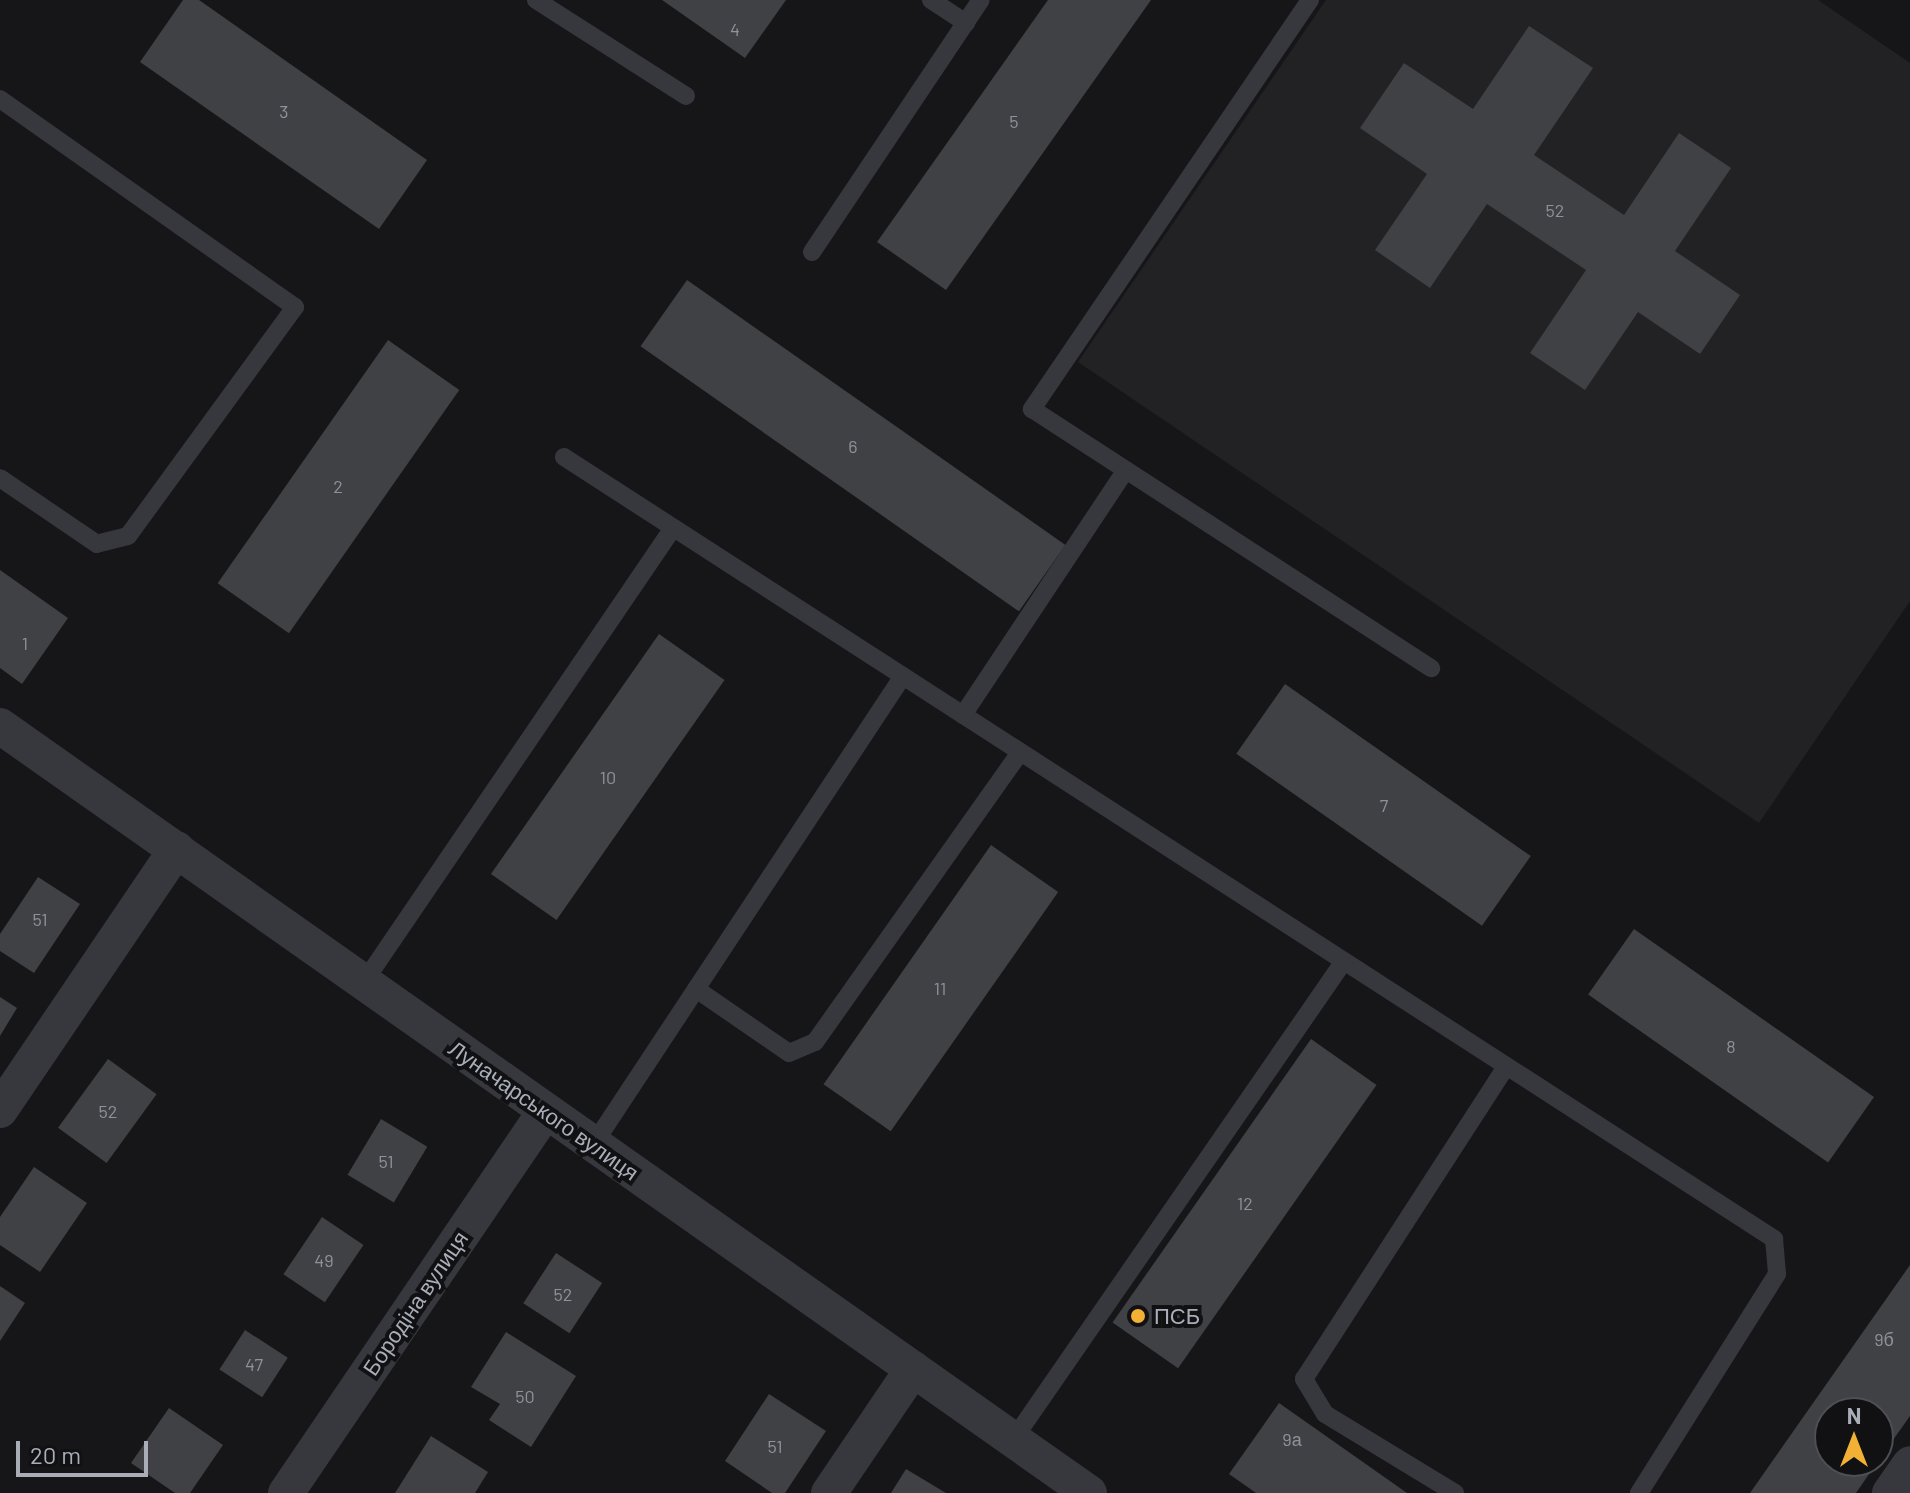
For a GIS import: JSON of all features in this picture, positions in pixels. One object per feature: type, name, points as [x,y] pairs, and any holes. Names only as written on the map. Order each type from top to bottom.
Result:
[{"type":"street","name":"Луначарського вулиця","points":[[0,726],[1089,1493]]},
{"type":"street","points":[[0,1110],[177,849]]},
{"type":"street","name":"Бородіна вулиця","points":[[286,1493],[545,1112]]},
{"type":"street","points":[[829,1493],[913,1369]]},
{"type":"street","points":[[1890,1493],[1910,1464]]},
{"type":"lane","points":[[536,0],[686,96]]},
{"type":"lane","points":[[931,0],[966,23]]},
{"type":"lane","points":[[812,252],[981,0]]},
{"type":"lane","points":[[1310,0],[1032,409],[1431,668]]},
{"type":"lane","points":[[0,99],[295,307],[128,536],[97,544],[0,478]]},
{"type":"lane","points":[[564,457],[1774,1239],[1777,1274],[1639,1493]]},
{"type":"lane","points":[[963,715],[1126,470]]},
{"type":"lane","points":[[364,982],[673,528]]},
{"type":"lane","points":[[593,1145],[903,676]]},
{"type":"lane","points":[[696,989],[789,1053],[815,1042],[1020,752]]},
{"type":"lane","points":[[1013,1440],[1344,961]]},
{"type":"lane","points":[[1455,1493],[1325,1414],[1304,1379],[1506,1067]]},
{"type":"shaded area","points":[[1326,0],[1818,0],[1910,63],[1910,601],[1759,823],[1078,362]]},
{"type":"building","points":[[183,0],[199,0],[427,160],[379,229],[140,62]]},
{"type":"building","points":[[662,0],[786,0],[745,58]]},
{"type":"building","points":[[1048,0],[1151,0],[946,290],[877,242]]},
{"type":"building","points":[[1529,26],[1593,68],[1534,155],[1624,215],[1679,133],[1731,168],[1675,251],[1740,295],[1700,354],[1638,312],[1585,390],[1530,353],[1586,270],[1487,204],[1430,288],[1375,250],[1427,174],[1360,128],[1404,63],[1473,109]]},
{"type":"building","points":[[687,280],[1065,545],[1019,611],[641,346]]},
{"type":"building","points":[[388,340],[459,390],[289,633],[218,583]]},
{"type":"building","points":[[0,570],[68,618],[22,684],[0,668]]},
{"type":"building","points":[[659,634],[725,680],[556,920],[491,874]]},
{"type":"building","points":[[1285,684],[1531,856],[1482,926],[1236,754]]},
{"type":"building","points":[[991,845],[1058,892],[891,1131],[824,1084]]},
{"type":"building","points":[[38,877],[80,904],[34,973],[0,951],[0,934]]},
{"type":"building","points":[[1634,929],[1874,1097],[1828,1163],[1588,995]]},
{"type":"building","points":[[0,997],[17,1008],[0,1036]]},
{"type":"building","points":[[1311,1039],[1377,1085],[1178,1368],[1113,1322]]},
{"type":"building","points":[[108,1059],[157,1094],[107,1163],[58,1128]]},
{"type":"building","points":[[381,1119],[427,1147],[394,1203],[348,1175]]},
{"type":"building","points":[[34,1167],[87,1203],[40,1272],[0,1245],[0,1217]]},
{"type":"building","points":[[322,1217],[363,1245],[325,1302],[283,1274]]},
{"type":"building","points":[[556,1253],[602,1283],[569,1333],[523,1303]]},
{"type":"building","points":[[1910,1265],[1910,1416],[1894,1439],[1894,1397],[1817,1397]]},
{"type":"building","points":[[0,1286],[25,1303],[0,1341]]},
{"type":"building","points":[[245,1330],[288,1358],[262,1397],[219,1369]]},
{"type":"building","points":[[506,1332],[576,1376],[531,1447],[489,1420],[500,1404],[471,1387]]},
{"type":"building","points":[[769,1394],[826,1431],[785,1493],[772,1493],[725,1461]]},
{"type":"building","points":[[1814,1402],[1814,1477],[1867,1477],[1856,1493],[1750,1493]]},
{"type":"building","points":[[1279,1403],[1407,1493],[1256,1493],[1229,1474]]},
{"type":"building","points":[[169,1408],[223,1445],[190,1493],[175,1493],[131,1463]]},
{"type":"building","points":[[431,1436],[488,1472],[475,1493],[395,1493]]},
{"type":"building","points":[[906,1469],[946,1493],[891,1493]]},
{"type":"place","name":"ПСБ","points":[[1138,1316]]}]
